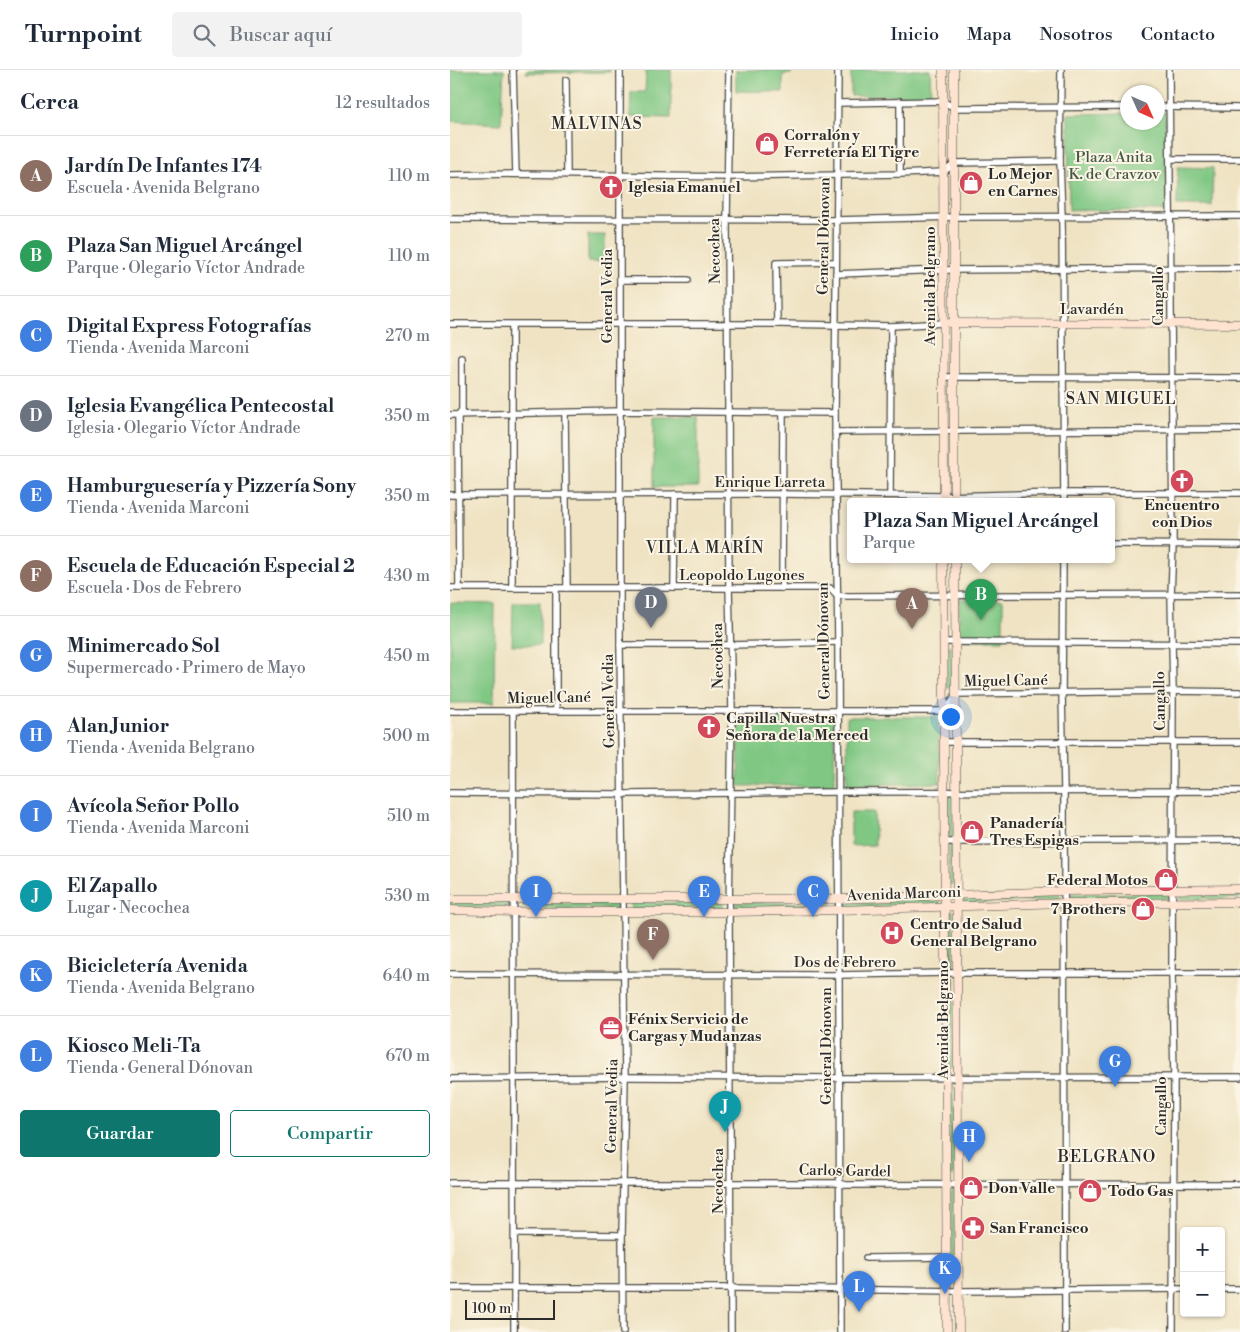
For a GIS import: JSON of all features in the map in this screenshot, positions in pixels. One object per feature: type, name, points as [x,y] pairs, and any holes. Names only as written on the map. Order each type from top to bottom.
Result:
[{"type":"main road","name":"Avenida Belgrano","points":[[943,70],[944,498]]},
{"type":"main road","name":"Avenida Belgrano","points":[[954,70],[955,498]]},
{"type":"main road","name":"Lavardén","points":[[944,323],[1240,324]]},
{"type":"main road","name":"Avenida Belgrano","points":[[944,563],[947,1332]]},
{"type":"main road","name":"Avenida Belgrano","points":[[955,563],[959,1332]]},
{"type":"main road","name":"Avenida Marconi","points":[[450,899],[838,899],[1064,891],[1240,889]]},
{"type":"main road","name":"Avenida Marconi","points":[[450,910],[514,912],[729,912],[1064,902],[1240,902]]},
{"type":"street","points":[[513,70],[516,174]]},
{"type":"street","name":"General Vedia","points":[[620,70],[620,645],[625,1077],[622,1234],[623,1332]]},
{"type":"street","name":"Necochea","points":[[729,70],[727,220],[729,587],[732,710],[729,900],[731,1332]]},
{"type":"street","name":"General Dónovan","points":[[838,70],[835,495],[838,642],[840,1332]]},
{"type":"street","points":[[1061,70],[1060,162],[1064,498]]},
{"type":"street","name":"Cangallo","points":[[1169,70],[1173,545],[1171,595],[1173,691],[1173,1332]]},
{"type":"street","points":[[566,80],[567,174]]},
{"type":"street","points":[[900,101],[900,174]]},
{"type":"street","points":[[839,103],[943,101],[954,108],[1120,106]]},
{"type":"street","points":[[1165,107],[1240,108]]},
{"type":"street","points":[[1170,159],[1240,159]]},
{"type":"street","points":[[450,175],[727,176],[900,174],[944,172],[954,163],[1060,162]]},
{"type":"street","points":[[450,219],[836,220],[954,217],[1240,216]]},
{"type":"street","points":[[777,324],[776,263],[836,262]]},
{"type":"street","points":[[836,274],[944,270],[1240,268]]},
{"type":"street","points":[[620,280],[688,280]]},
{"type":"street","points":[[450,324],[890,326],[944,323]]},
{"type":"street","points":[[512,325],[512,588]]},
{"type":"street","points":[[890,326],[890,495]]},
{"type":"street","points":[[459,588],[458,415],[462,410],[462,358]]},
{"type":"street","points":[[943,377],[1240,378]]},
{"type":"street","points":[[450,415],[620,411],[835,414]]},
{"type":"street","points":[[565,413],[567,588]]},
{"type":"street","points":[[782,588],[783,413]]},
{"type":"street","points":[[835,432],[1240,428]]},
{"type":"street","name":"Enrique Larreta","points":[[450,495],[513,493],[620,495],[782,494],[955,498],[1064,493],[1240,493]]},
{"type":"street","points":[[674,588],[675,494]]},
{"type":"street","points":[[1115,544],[1240,545]]},
{"type":"street","points":[[1063,563],[1065,1332]]},
{"type":"street","name":"Leopoldo Lugones","points":[[450,588],[830,588],[836,595],[842,596],[1240,594]]},
{"type":"street","points":[[556,589],[556,710]]},
{"type":"street","points":[[620,645],[730,646],[838,642]]},
{"type":"street","points":[[944,642],[1240,644]]},
{"type":"street","name":"Miguel Cané","points":[[450,710],[944,711],[957,694],[1240,692]]},
{"type":"street","points":[[513,711],[514,1182],[516,1234],[514,1332]]},
{"type":"street","points":[[945,742],[1240,742]]},
{"type":"street","points":[[450,793],[1240,791]]},
{"type":"street","points":[[944,842],[1240,840]]},
{"type":"street","name":"Dos de Febrero","points":[[450,974],[1240,974]]},
{"type":"street","points":[[450,1079],[625,1077],[1240,1077]]},
{"type":"street","name":"Carlos Gardel","points":[[450,1183],[1240,1184]]},
{"type":"street","points":[[516,1234],[622,1234]]},
{"type":"street","points":[[866,1258],[947,1257]]},
{"type":"street","points":[[450,1288],[731,1288],[959,1291],[1180,1289]]},
{"type":"street","points":[[1225,1289],[1240,1289]]},
{"type":"green space","points":[[450,70],[504,70],[501,124],[450,121]]},
{"type":"green space","points":[[526,70],[610,70],[610,72],[526,73]]},
{"type":"green space","points":[[646,70],[671,70],[671,118],[630,117],[631,92],[645,92]]},
{"type":"green space","points":[[736,70],[791,70],[791,74],[783,74],[783,92],[736,91]]},
{"type":"green space","points":[[851,70],[930,70],[931,95],[851,96]]},
{"type":"green space","name":"Plaza Anita K. de Cravzov","points":[[1165,112],[1168,206],[1162,211],[1069,210],[1068,114],[1120,113],[1120,130],[1165,130]]},
{"type":"green space","points":[[1178,167],[1213,168],[1212,206],[1177,206]]},
{"type":"green space","points":[[588,235],[605,235],[605,262],[588,262]]},
{"type":"green space","points":[[654,417],[698,417],[698,487],[654,487]]},
{"type":"green space","points":[[959,599],[1003,600],[1003,640],[959,640]]},
{"type":"green space","points":[[513,602],[540,602],[540,645],[512,645]]},
{"type":"green space","points":[[450,603],[495,604],[494,703],[450,703]]},
{"type":"green space","points":[[946,646],[951,646],[952,687],[946,688]]},
{"type":"green space","points":[[835,716],[834,785],[738,786],[739,717]]},
{"type":"green space","points":[[847,717],[938,717],[940,783],[847,785]]},
{"type":"green space","points":[[948,795],[953,795],[953,837],[948,837]]},
{"type":"green space","points":[[851,812],[874,812],[875,845],[851,846]]},
{"type":"green space","points":[[953,843],[953,885],[949,885],[949,844]]},
{"type":"green space","points":[[1240,892],[1240,898],[1179,899],[1179,893]]},
{"type":"green space","points":[[1167,893],[1167,899],[1072,900],[1072,894]]},
{"type":"green space","points":[[1059,895],[1059,900],[964,903],[964,898]]},
{"type":"green space","points":[[940,899],[940,905],[845,908],[845,902]]},
{"type":"green space","points":[[450,902],[508,904],[508,908],[450,907]]},
{"type":"green space","points":[[524,903],[617,904],[617,909],[523,908]]},
{"type":"green space","points":[[631,903],[723,903],[723,908],[631,909]]},
{"type":"green space","points":[[736,903],[832,903],[832,907],[736,908]]},
{"type":"green space","points":[[949,911],[953,911],[954,967],[949,967]]},
{"type":"green space","points":[[949,980],[954,980],[954,1068],[949,1068]]},
{"type":"green space","points":[[949,1083],[954,1083],[954,1176],[950,1176]]},
{"type":"green space","points":[[951,1188],[955,1188],[955,1280],[951,1280]]},
{"type":"place","name":"Corralón y Ferretería El Tigre","points":[[767,144]]},
{"type":"place","name":"Lo Mejor en Carnes","points":[[971,183]]},
{"type":"place","name":"Iglesia Emanuel","points":[[611,187]]},
{"type":"place","name":"Encuentro con Dios","points":[[1182,481]]},
{"type":"place","name":"Plaza San Miguel Arcángel","points":[[981,620]]},
{"type":"place","name":"Iglesia Evangélica Pentecostal","points":[[651,628]]},
{"type":"place","name":"Jardín De Infantes 174","points":[[912,629]]},
{"type":"place","name":"Capilla Nuestra Señora de la Merced","points":[[709,727]]},
{"type":"place","name":"Panadería Tres Espigas","points":[[972,832]]},
{"type":"place","name":"Federal Motos","points":[[1166,880]]},
{"type":"place","name":"7 Brothers","points":[[1143,909]]},
{"type":"place","name":"Avícola Señor Pollo","points":[[536,917]]},
{"type":"place","name":"Hamburguesería y Pizzería Sony","points":[[704,917]]},
{"type":"place","name":"Digital Express Fotografías","points":[[813,917]]},
{"type":"place","name":"Centro de Salud General Belgrano","points":[[892,933]]},
{"type":"place","name":"Escuela de Educación Especial 2","points":[[653,960]]},
{"type":"place","name":"Fénix Servicio de Cargas y Mudanzas","points":[[611,1028]]},
{"type":"place","name":"Minimercado Sol","points":[[1115,1087]]},
{"type":"place","name":"El Zapallo","points":[[725,1132]]},
{"type":"place","name":"Alan Junior","points":[[969,1162]]},
{"type":"place","name":"Don Valle","points":[[971,1188]]},
{"type":"place","name":"Todo Gas","points":[[1090,1191]]},
{"type":"place","name":"San Francisco","points":[[973,1228]]},
{"type":"place","name":"Bicicletería Avenida","points":[[945,1294]]},
{"type":"place","name":"Kiosco Meli-Ta","points":[[859,1312]]},
{"type":"district","name":"MALVINAS","points":[[597,124]]},
{"type":"district","name":"SAN MIGUEL","points":[[1121,399]]},
{"type":"district","name":"VILLA MARÍN","points":[[705,548]]},
{"type":"district","name":"BELGRANO","points":[[1107,1157]]}]
